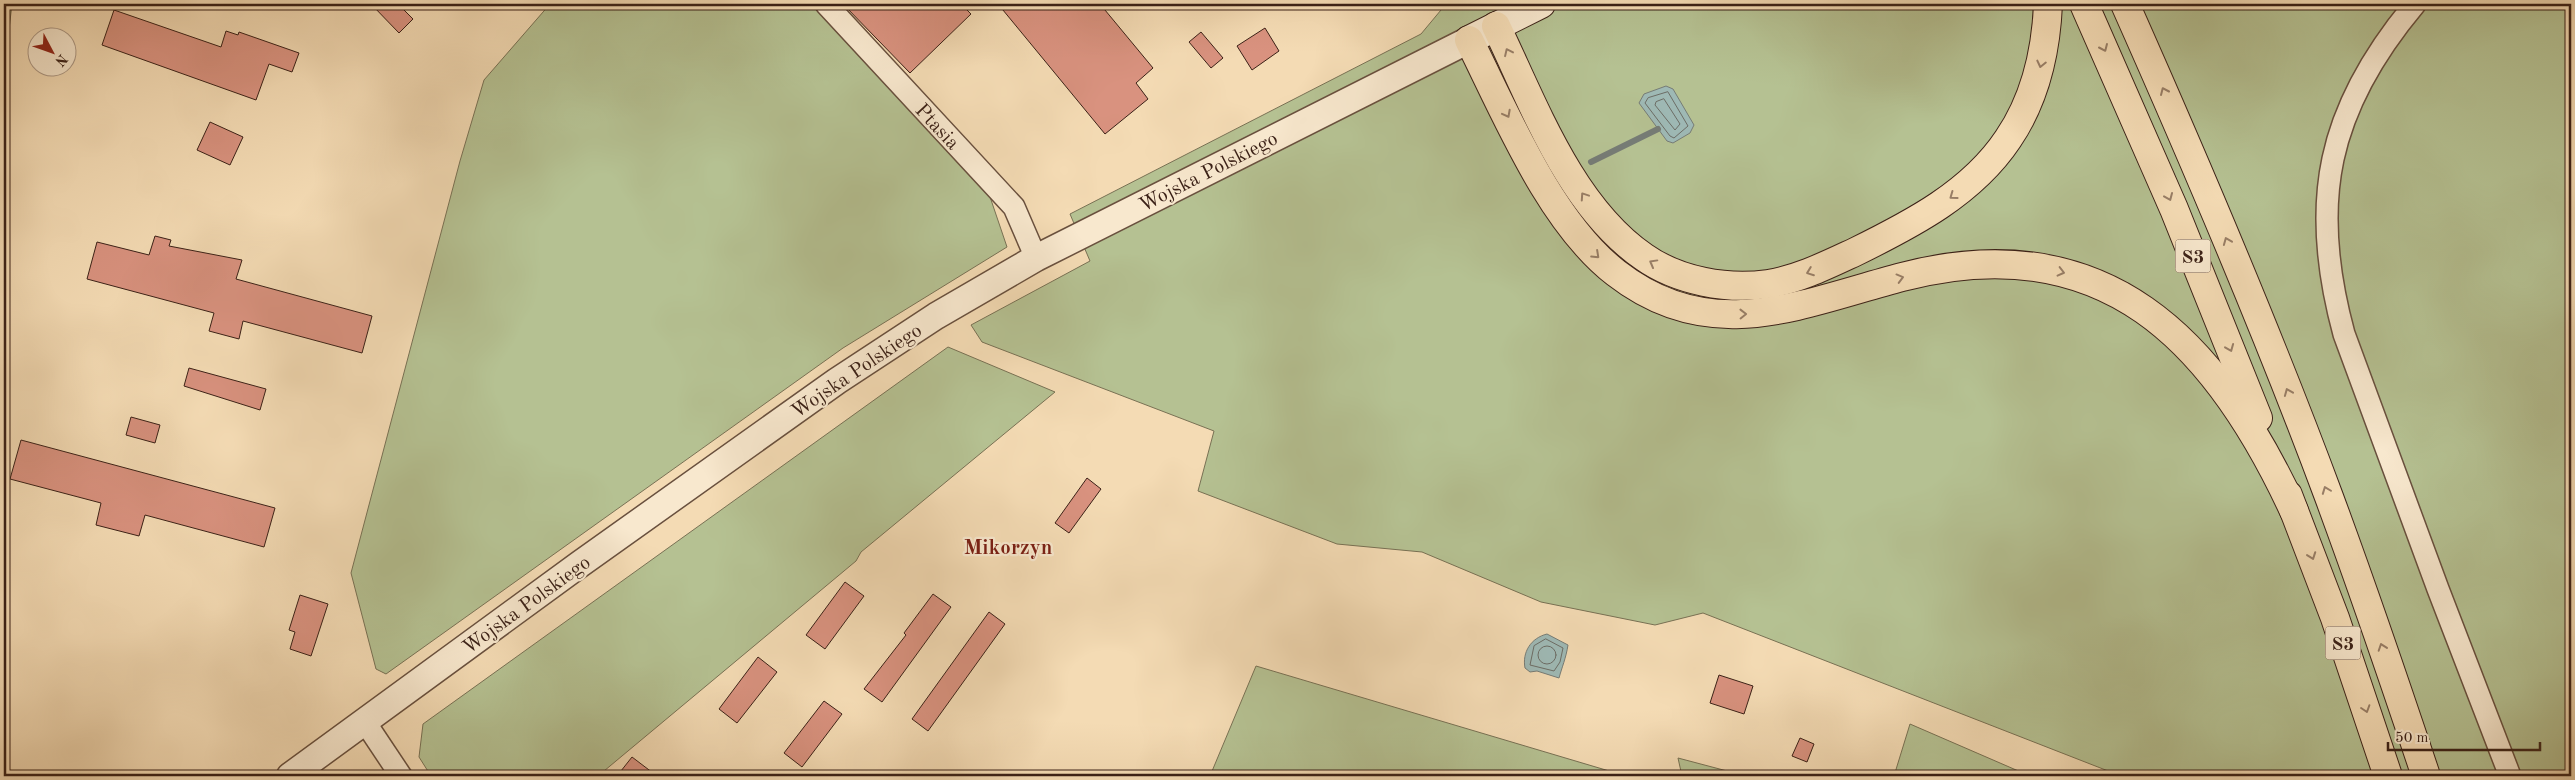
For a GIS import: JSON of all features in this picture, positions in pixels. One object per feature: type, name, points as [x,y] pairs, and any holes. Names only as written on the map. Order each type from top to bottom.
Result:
[{"type":"highway","points":[[1496,26],[1567,169],[1598,216],[1614,234],[1644,258],[1671,272],[1718,284],[1751,286],[1784,281],[1837,260],[1918,219],[1968,184],[1996,155],[2027,106],[2044,53],[2048,4]]},
{"type":"highway","name":"S3","points":[[2084,4],[2178,218],[2294,511],[2334,618],[2388,776]]},
{"type":"highway","name":"S3","points":[[2125,4],[2208,195],[2291,399],[2329,497],[2426,776]]},
{"type":"highway","points":[[1469,40],[1534,168],[1564,218],[1597,257],[1638,288],[1671,303],[1697,310],[1741,315],[1767,313],[1797,307],[1901,277],[1957,266],[2016,264],[2043,268],[2085,280],[2111,290],[2149,312],[2180,338],[2206,365],[2249,425],[2277,474],[2294,511]]},
{"type":"main road","points":[[1469,40],[1541,4]]},
{"type":"street","name":"Ptasia","points":[[826,4],[1014,207],[1036,258]]},
{"type":"street","points":[[2415,4],[2386,42],[2348,109],[2334,150],[2327,189],[2326,250],[2344,334],[2434,580],[2510,776]]},
{"type":"street","name":"Wojska Polskiego","points":[[290,776],[580,564],[838,381],[936,316],[1036,258],[1469,40]]},
{"type":"street","points":[[365,722],[401,776]]},
{"type":"green space","points":[[4,4],[12,4],[4,72]]},
{"type":"green space","points":[[550,4],[814,4],[842,37],[987,188],[1007,247],[843,348],[386,674],[376,669],[351,573],[460,161],[484,80]]},
{"type":"green space","points":[[1446,4],[2571,4],[2571,776],[2121,776],[1703,613],[1655,625],[1541,602],[1422,552],[1337,544],[1198,491],[1214,431],[982,342],[971,325],[1090,261],[1070,214],[1421,34]]},
{"type":"green space","points":[[948,347],[1055,392],[861,552],[856,561],[598,776],[431,776],[419,757],[423,724]]},
{"type":"green space","points":[[1256,666],[1626,776],[1210,776]]},
{"type":"green space","points":[[1910,724],[2030,776],[1894,776]]},
{"type":"green space","points":[[1678,758],[1746,776],[1682,776]]},
{"type":"water","points":[[1666,86],[1673,89],[1694,125],[1690,133],[1673,143],[1667,141],[1639,103],[1644,94]]},
{"type":"water","points":[[1547,634],[1568,645],[1559,678],[1537,671],[1530,672],[1525,668],[1525,656],[1529,646],[1536,639]]},
{"type":"building","points":[[371,4],[398,4],[413,19],[399,33]]},
{"type":"building","points":[[843,4],[961,4],[971,14],[910,73]]},
{"type":"building","points":[[998,4],[1100,4],[1153,68],[1136,83],[1148,99],[1105,134]]},
{"type":"building","points":[[114,10],[221,47],[226,31],[238,35],[239,32],[299,53],[292,72],[269,64],[256,100],[102,45]]},
{"type":"building","points":[[1265,28],[1279,51],[1252,70],[1237,46]]},
{"type":"building","points":[[1201,32],[1223,58],[1211,68],[1189,42]]},
{"type":"building","points":[[210,122],[243,137],[230,165],[197,150]]},
{"type":"building","points":[[155,236],[171,240],[169,246],[242,260],[236,279],[372,316],[362,353],[243,321],[239,339],[209,331],[214,313],[87,279],[97,242],[149,255]]},
{"type":"building","points":[[189,368],[266,389],[260,410],[184,386]]},
{"type":"building","points":[[131,417],[160,425],[155,443],[126,435]]},
{"type":"building","points":[[21,440],[275,508],[264,547],[145,515],[139,536],[96,525],[101,503],[10,479]]},
{"type":"building","points":[[1087,478],[1101,489],[1069,533],[1055,523]]},
{"type":"building","points":[[845,582],[864,596],[825,649],[806,635]]},
{"type":"building","points":[[933,594],[951,607],[882,702],[864,689],[906,635],[904,633]]},
{"type":"building","points":[[300,595],[328,604],[311,656],[290,649],[295,632],[289,630]]},
{"type":"building","points":[[989,612],[1005,624],[928,731],[912,719]]},
{"type":"building","points":[[758,657],[777,672],[737,723],[719,709]]},
{"type":"building","points":[[1719,675],[1753,686],[1744,714],[1710,703]]},
{"type":"building","points":[[824,701],[842,714],[802,767],[784,753]]},
{"type":"building","points":[[1800,738],[1814,744],[1807,762],[1792,756]]},
{"type":"building","points":[[632,757],[657,776],[617,776]]},
{"type":"waterway","points":[[1591,162],[1658,129]]},
{"type":"district","name":"Mikorzyn","points":[[1008,547]]}]
